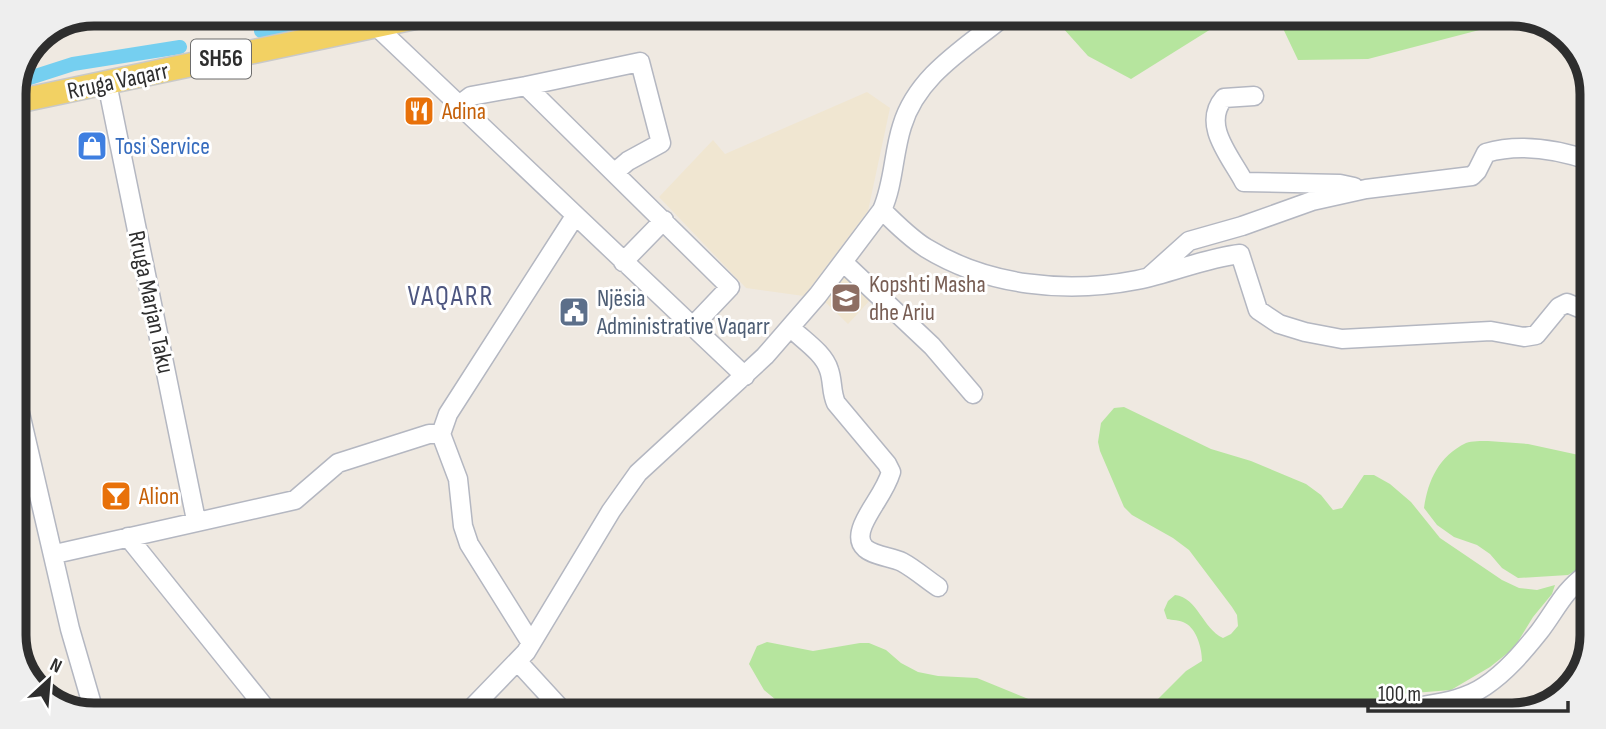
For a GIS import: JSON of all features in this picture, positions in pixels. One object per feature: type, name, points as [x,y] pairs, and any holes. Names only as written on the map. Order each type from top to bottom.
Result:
[{"type":"main road","name":"Rruga Vaqarr","points":[[26,100],[376,26]]},
{"type":"street","points":[[376,26],[745,376]]},
{"type":"street","points":[[476,703],[518,662],[638,472],[745,376],[791,328],[843,262],[882,210],[888,195],[901,128],[917,92],[932,74],[992,26]]},
{"type":"street","points":[[459,105],[471,96],[640,61],[661,143],[628,161],[615,172]]},
{"type":"street","name":"Rruga Marjan Taku","points":[[107,83],[196,520]]},
{"type":"street","points":[[526,86],[730,287],[692,327]]},
{"type":"street","points":[[1254,96],[1224,98],[1216,111],[1217,133],[1244,182],[1340,184],[1366,189]]},
{"type":"street","points":[[1150,276],[1189,241],[1242,226],[1311,201],[1366,189],[1472,176],[1477,172],[1486,153],[1497,150],[1538,150],[1580,159]]},
{"type":"street","points":[[882,210],[924,247],[951,262],[982,274],[1032,284],[1092,286],[1150,276],[1221,256],[1240,254],[1258,310],[1279,324],[1342,339],[1491,331],[1524,337],[1536,335],[1559,307],[1567,303],[1580,308]]},
{"type":"street","points":[[531,643],[469,544],[463,526],[458,479],[441,434],[448,414],[575,216]]},
{"type":"street","points":[[623,262],[664,220]]},
{"type":"street","points":[[843,262],[932,346],[973,394]]},
{"type":"street","points":[[791,328],[825,361],[836,403],[891,472],[883,492],[864,522],[860,533],[862,542],[867,550],[876,556],[904,563],[938,587]]},
{"type":"street","points":[[55,554],[196,520],[295,500],[338,463],[429,434],[441,434]]},
{"type":"street","points":[[26,436],[71,629],[92,703]]},
{"type":"street","points":[[128,537],[261,703]]},
{"type":"street","points":[[1440,703],[1484,687],[1508,668],[1540,631],[1565,592],[1580,580]]},
{"type":"street","points":[[518,662],[556,703]]},
{"type":"shaded area","points":[[867,92],[890,108],[868,211],[804,296],[746,288],[659,197],[713,140],[725,154]]},
{"type":"shaded area","name":"Kopshti Masha dhe Ariu","points":[[845,273],[872,298],[848,324],[821,298]]},
{"type":"green space","points":[[1061,26],[1216,26],[1131,79],[1088,56]]},
{"type":"green space","points":[[1282,26],[1525,28],[1487,28],[1368,59],[1298,60]]},
{"type":"green space","points":[[1124,407],[1211,449],[1251,461],[1306,484],[1321,495],[1333,510],[1342,508],[1364,475],[1374,475],[1390,484],[1411,502],[1440,538],[1502,580],[1519,588],[1537,590],[1555,585],[1552,594],[1533,617],[1514,648],[1490,667],[1451,690],[1401,694],[1370,703],[1154,703],[1186,671],[1202,661],[1200,645],[1193,630],[1183,622],[1167,619],[1164,610],[1168,601],[1175,595],[1183,597],[1223,638],[1238,626],[1237,615],[1189,550],[1132,515],[1124,507],[1098,442],[1101,423],[1114,408]]},
{"type":"green space","points":[[1474,441],[1528,444],[1580,455],[1580,569],[1568,575],[1518,578],[1502,568],[1490,554],[1477,545],[1454,537],[1437,525],[1424,508],[1428,488],[1442,462],[1457,448]]},
{"type":"green space","points":[[767,642],[813,651],[869,643],[886,650],[901,663],[918,672],[977,678],[1034,703],[780,703],[764,690],[749,664],[757,646]]},
{"type":"waterway","points":[[261,31],[286,26]]},
{"type":"waterway","points":[[28,78],[73,64],[180,47]]},
{"type":"place","name":"Adina","points":[[419,111]]},
{"type":"place","name":"Tosi Service","points":[[92,146]]},
{"type":"place","name":"Kopshti Masha dhe Ariu","points":[[846,298]]},
{"type":"place","name":"Njësia Administrative Vaqarr","points":[[574,312]]},
{"type":"place","name":"Alion","points":[[116,496]]},
{"type":"district","name":"VAQARR","points":[[451,296]]}]
